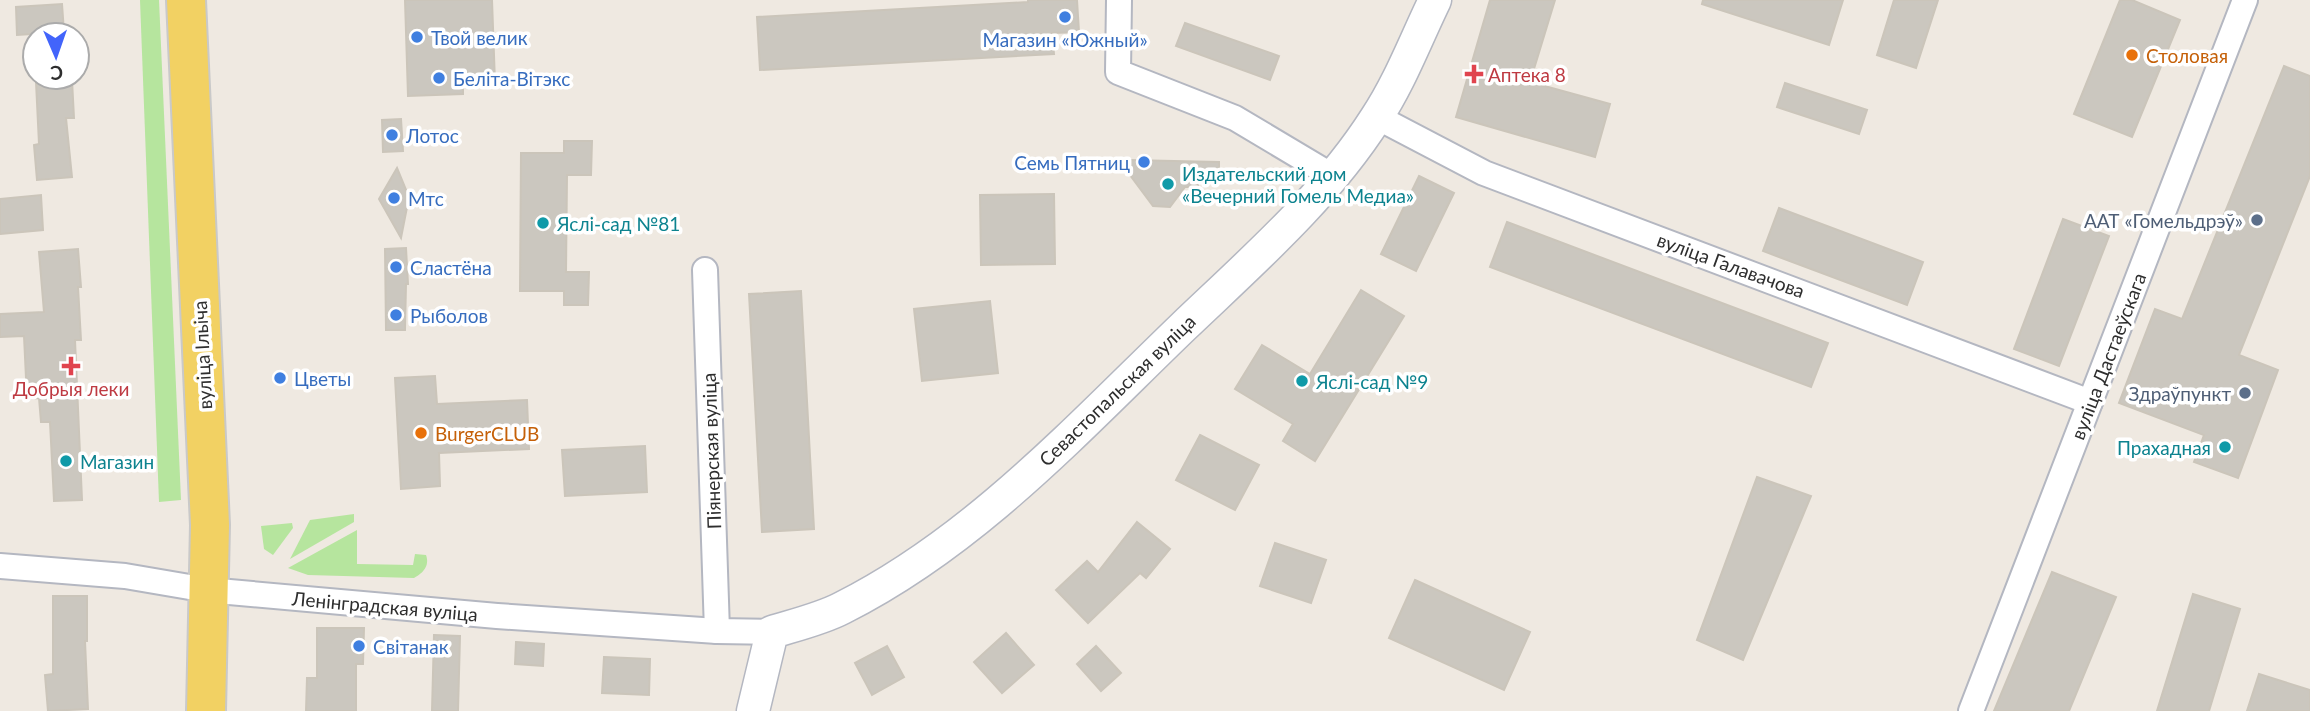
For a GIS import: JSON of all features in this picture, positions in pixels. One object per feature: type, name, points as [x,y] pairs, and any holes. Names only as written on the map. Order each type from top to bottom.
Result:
[{"type":"main road","name":"вуліца Ільіча","points":[[186,0],[210,525],[206,711]]},
{"type":"street","points":[[1119,0],[1118,72],[1235,118],[1334,177]]},
{"type":"street","name":"Севастопальская вуліца","points":[[772,632],[839,610],[888,583],[1005,498],[1334,177],[1377,117],[1435,0]]},
{"type":"street","name":"вуліца Дастаеўскага","points":[[1971,711],[2245,0]]},
{"type":"street","name":"вуліца Галавачова","points":[[1377,117],[1484,173],[2090,402]]},
{"type":"street","name":"Піянерская вуліца","points":[[705,270],[718,631]]},
{"type":"street","name":"Ленінградская вуліца","points":[[0,566],[125,576],[207,590],[497,616],[718,631],[772,632]]},
{"type":"street","points":[[753,711],[772,632]]},
{"type":"green space","points":[[140,0],[159,0],[181,500],[159,502]]},
{"type":"green space","points":[[354,514],[354,522],[290,559],[310,520]]},
{"type":"green space","points":[[292,523],[293,528],[273,555],[264,549],[261,526]]},
{"type":"green space","points":[[357,530],[357,564],[413,565],[415,554],[426,555],[425,569],[414,578],[308,575],[288,568]]},
{"type":"building","points":[[405,0],[492,0],[495,83],[463,84],[463,94],[408,96]]},
{"type":"building","points":[[1028,0],[1077,0],[1079,32],[1052,33],[1054,54],[760,70],[757,17]]},
{"type":"building","points":[[1490,0],[1555,0],[1530,82],[1610,104],[1595,157],[1456,117]]},
{"type":"building","points":[[1703,0],[1843,0],[1829,45],[1702,4]]},
{"type":"building","points":[[1894,0],[1938,0],[1916,68],[1877,55]]},
{"type":"building","name":"Столовая","points":[[2120,0],[2132,0],[2180,20],[2132,137],[2074,114]]},
{"type":"building","points":[[62,4],[63,21],[21,21],[21,35],[17,35],[16,7]]},
{"type":"building","points":[[1185,23],[1279,56],[1270,80],[1176,46]]},
{"type":"building","points":[[2284,66],[2310,76],[2310,176],[2239,355],[2278,370],[2238,478],[2194,462],[2204,435],[2119,403],[2155,309],[2182,319]]},
{"type":"building","points":[[1785,83],[1867,110],[1859,134],[1777,107]]},
{"type":"building","points":[[36,91],[73,91],[74,118],[66,118],[72,177],[37,180],[34,145],[39,144]]},
{"type":"building","name":"Лотос","points":[[401,119],[403,151],[383,152],[382,120]]},
{"type":"building","name":"Яслі-сад №81","points":[[564,141],[592,141],[591,175],[567,175],[566,272],[589,272],[588,305],[564,305],[564,291],[520,291],[521,153],[564,153]]},
{"type":"building","name":"Издательский дом «Вечерний Гомель Медиа»","points":[[1128,160],[1219,162],[1219,181],[1198,181],[1198,187],[1185,187],[1170,207],[1153,206],[1130,175]]},
{"type":"building","name":"Мтс","points":[[397,168],[409,197],[401,238],[379,199]]},
{"type":"building","points":[[1419,176],[1454,193],[1416,271],[1381,254]]},
{"type":"building","points":[[1054,194],[1055,264],[981,265],[980,195]]},
{"type":"building","points":[[41,195],[43,230],[0,234],[0,199]]},
{"type":"building","points":[[1779,208],[1923,262],[1907,305],[1763,251]]},
{"type":"building","points":[[2063,219],[2109,236],[2059,366],[2014,349]]},
{"type":"building","points":[[1507,222],[1828,343],[1811,387],[1490,267]]},
{"type":"building","points":[[406,248],[408,284],[405,330],[386,330],[385,249]]},
{"type":"building","points":[[78,249],[81,340],[75,340],[82,500],[54,501],[50,422],[41,422],[39,398],[27,399],[24,336],[0,337],[0,314],[44,312],[39,252]]},
{"type":"building","name":"Яслі-сад №9","points":[[1361,290],[1404,316],[1315,461],[1283,441],[1293,424],[1235,389],[1262,345],[1310,374]]},
{"type":"building","points":[[801,291],[814,529],[762,532],[749,294]]},
{"type":"building","points":[[990,301],[998,373],[922,381],[914,309]]},
{"type":"building","points":[[435,376],[437,404],[527,400],[529,449],[439,453],[440,486],[401,489],[395,378]]},
{"type":"building","points":[[1200,435],[1259,465],[1235,510],[1176,480]]},
{"type":"building","points":[[645,446],[647,492],[565,496],[562,450]]},
{"type":"building","points":[[1757,477],[1811,496],[1743,660],[1697,640]]},
{"type":"building","points":[[1137,522],[1170,549],[1146,578],[1140,573],[1088,623],[1056,590],[1087,561],[1098,572]]},
{"type":"building","points":[[1275,543],[1326,560],[1311,603],[1260,586]]},
{"type":"building","points":[[2052,572],[2116,597],[2069,711],[1994,711]]},
{"type":"building","points":[[1415,580],[1530,632],[1504,690],[1389,638]]},
{"type":"building","points":[[2193,594],[2240,609],[2209,711],[2157,711]]},
{"type":"building","points":[[53,596],[87,596],[85,641],[88,709],[48,711],[45,675],[53,674]]},
{"type":"building","points":[[317,628],[364,628],[363,664],[356,664],[356,711],[306,711],[307,678],[317,678]]},
{"type":"building","points":[[1006,633],[1034,665],[1002,693],[974,662]]},
{"type":"building","points":[[434,635],[460,636],[458,711],[432,711]]},
{"type":"building","points":[[516,642],[544,644],[543,666],[515,664]]},
{"type":"building","points":[[887,646],[904,677],[872,695],[855,663]]},
{"type":"building","points":[[1096,646],[1121,673],[1101,691],[1077,664]]},
{"type":"building","points":[[604,657],[650,659],[649,695],[602,693]]},
{"type":"building","points":[[2259,674],[2310,690],[2310,711],[2247,711]]},
{"type":"place","name":"Магазин «Южный»","points":[[1065,17]]},
{"type":"place","name":"Твой велик","points":[[417,37]]},
{"type":"place","name":"Столовая","points":[[2132,55]]},
{"type":"place","name":"Аптека 8","points":[[1474,74]]},
{"type":"place","name":"Беліта-Вітэкс","points":[[439,78]]},
{"type":"place","name":"Лотос","points":[[392,135]]},
{"type":"place","name":"Семь Пятниц","points":[[1144,162]]},
{"type":"place","name":"Издательский дом «Вечерний Гомель Медиа»","points":[[1168,184]]},
{"type":"place","name":"Мтс","points":[[394,198]]},
{"type":"place","name":"ААТ «Гомельдрэў»","points":[[2257,220]]},
{"type":"place","name":"Яслі-сад №81","points":[[543,223]]},
{"type":"place","name":"Сластёна","points":[[396,267]]},
{"type":"place","name":"Рыболов","points":[[396,315]]},
{"type":"place","name":"Добрыя леки","points":[[71,366]]},
{"type":"place","name":"Цветы","points":[[280,378]]},
{"type":"place","name":"Яслі-сад №9","points":[[1302,381]]},
{"type":"place","name":"Здраўпункт","points":[[2245,393]]},
{"type":"place","name":"BurgerCLUB","points":[[421,433]]},
{"type":"place","name":"Прахадная","points":[[2225,447]]},
{"type":"place","name":"Магазин","points":[[66,461]]},
{"type":"place","name":"Світанак","points":[[359,646]]}]
